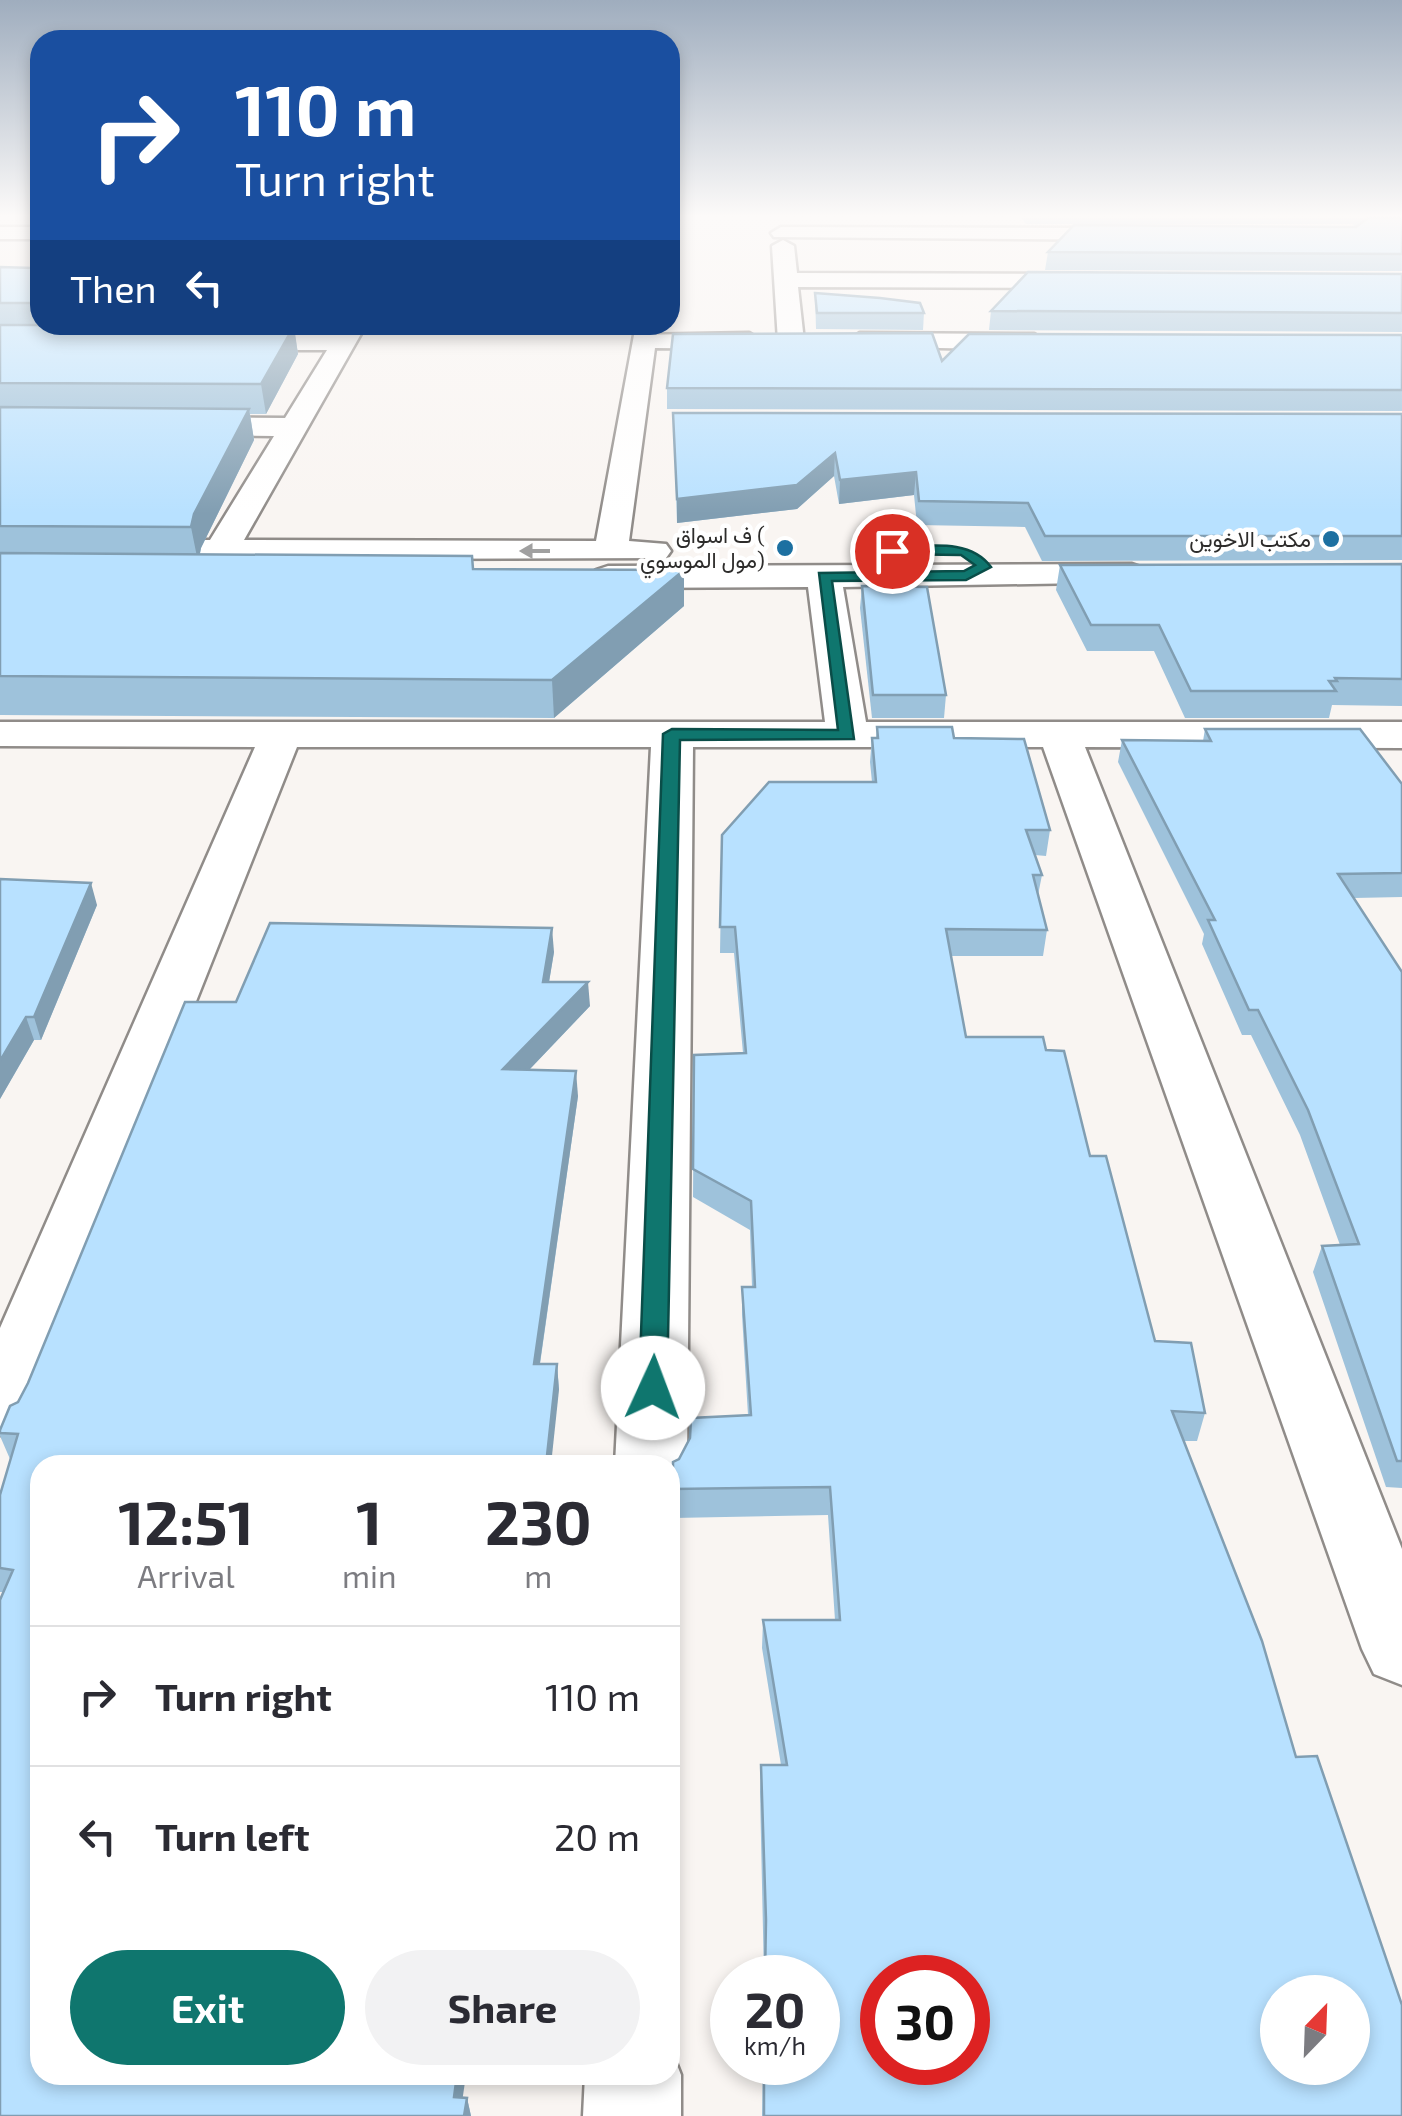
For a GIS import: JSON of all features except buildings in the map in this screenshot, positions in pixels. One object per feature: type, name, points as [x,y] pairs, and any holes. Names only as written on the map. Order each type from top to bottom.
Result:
[{"type":"street","points":[[801,317],[811,341]]},
{"type":"street","points":[[191,342],[329,335]]},
{"type":"street","points":[[220,550],[348,335]]},
{"type":"street","points":[[610,551],[644,340],[1067,342]]},
{"type":"street","points":[[629,422],[669,422]]},
{"type":"street","points":[[157,426],[294,426]]},
{"type":"street","points":[[0,550],[610,551],[1074,563],[1174,575]]},
{"type":"street","points":[[1074,563],[1147,552]]},
{"type":"street","points":[[0,575],[824,576],[964,563]]},
{"type":"street","points":[[824,576],[848,735]]},
{"type":"street","points":[[0,734],[1402,735]]},
{"type":"street","points":[[0,1407],[282,734]]},
{"type":"street","points":[[650,1455],[672,734]]},
{"type":"street","points":[[1059,735],[1402,1649]]},
{"type":"street","points":[[632,2116],[633,2085]]},
{"type":"place","name":"مكتب الاخوين","points":[[1331,539]]},
{"type":"place","name":"ف اسواق ( مول الموسوي)","points":[[785,548]]},
{"type":"route","points":[[653,1388],[672,734],[848,735],[824,576],[966,576],[984,567],[975,555],[962,551],[892,551]]}]
